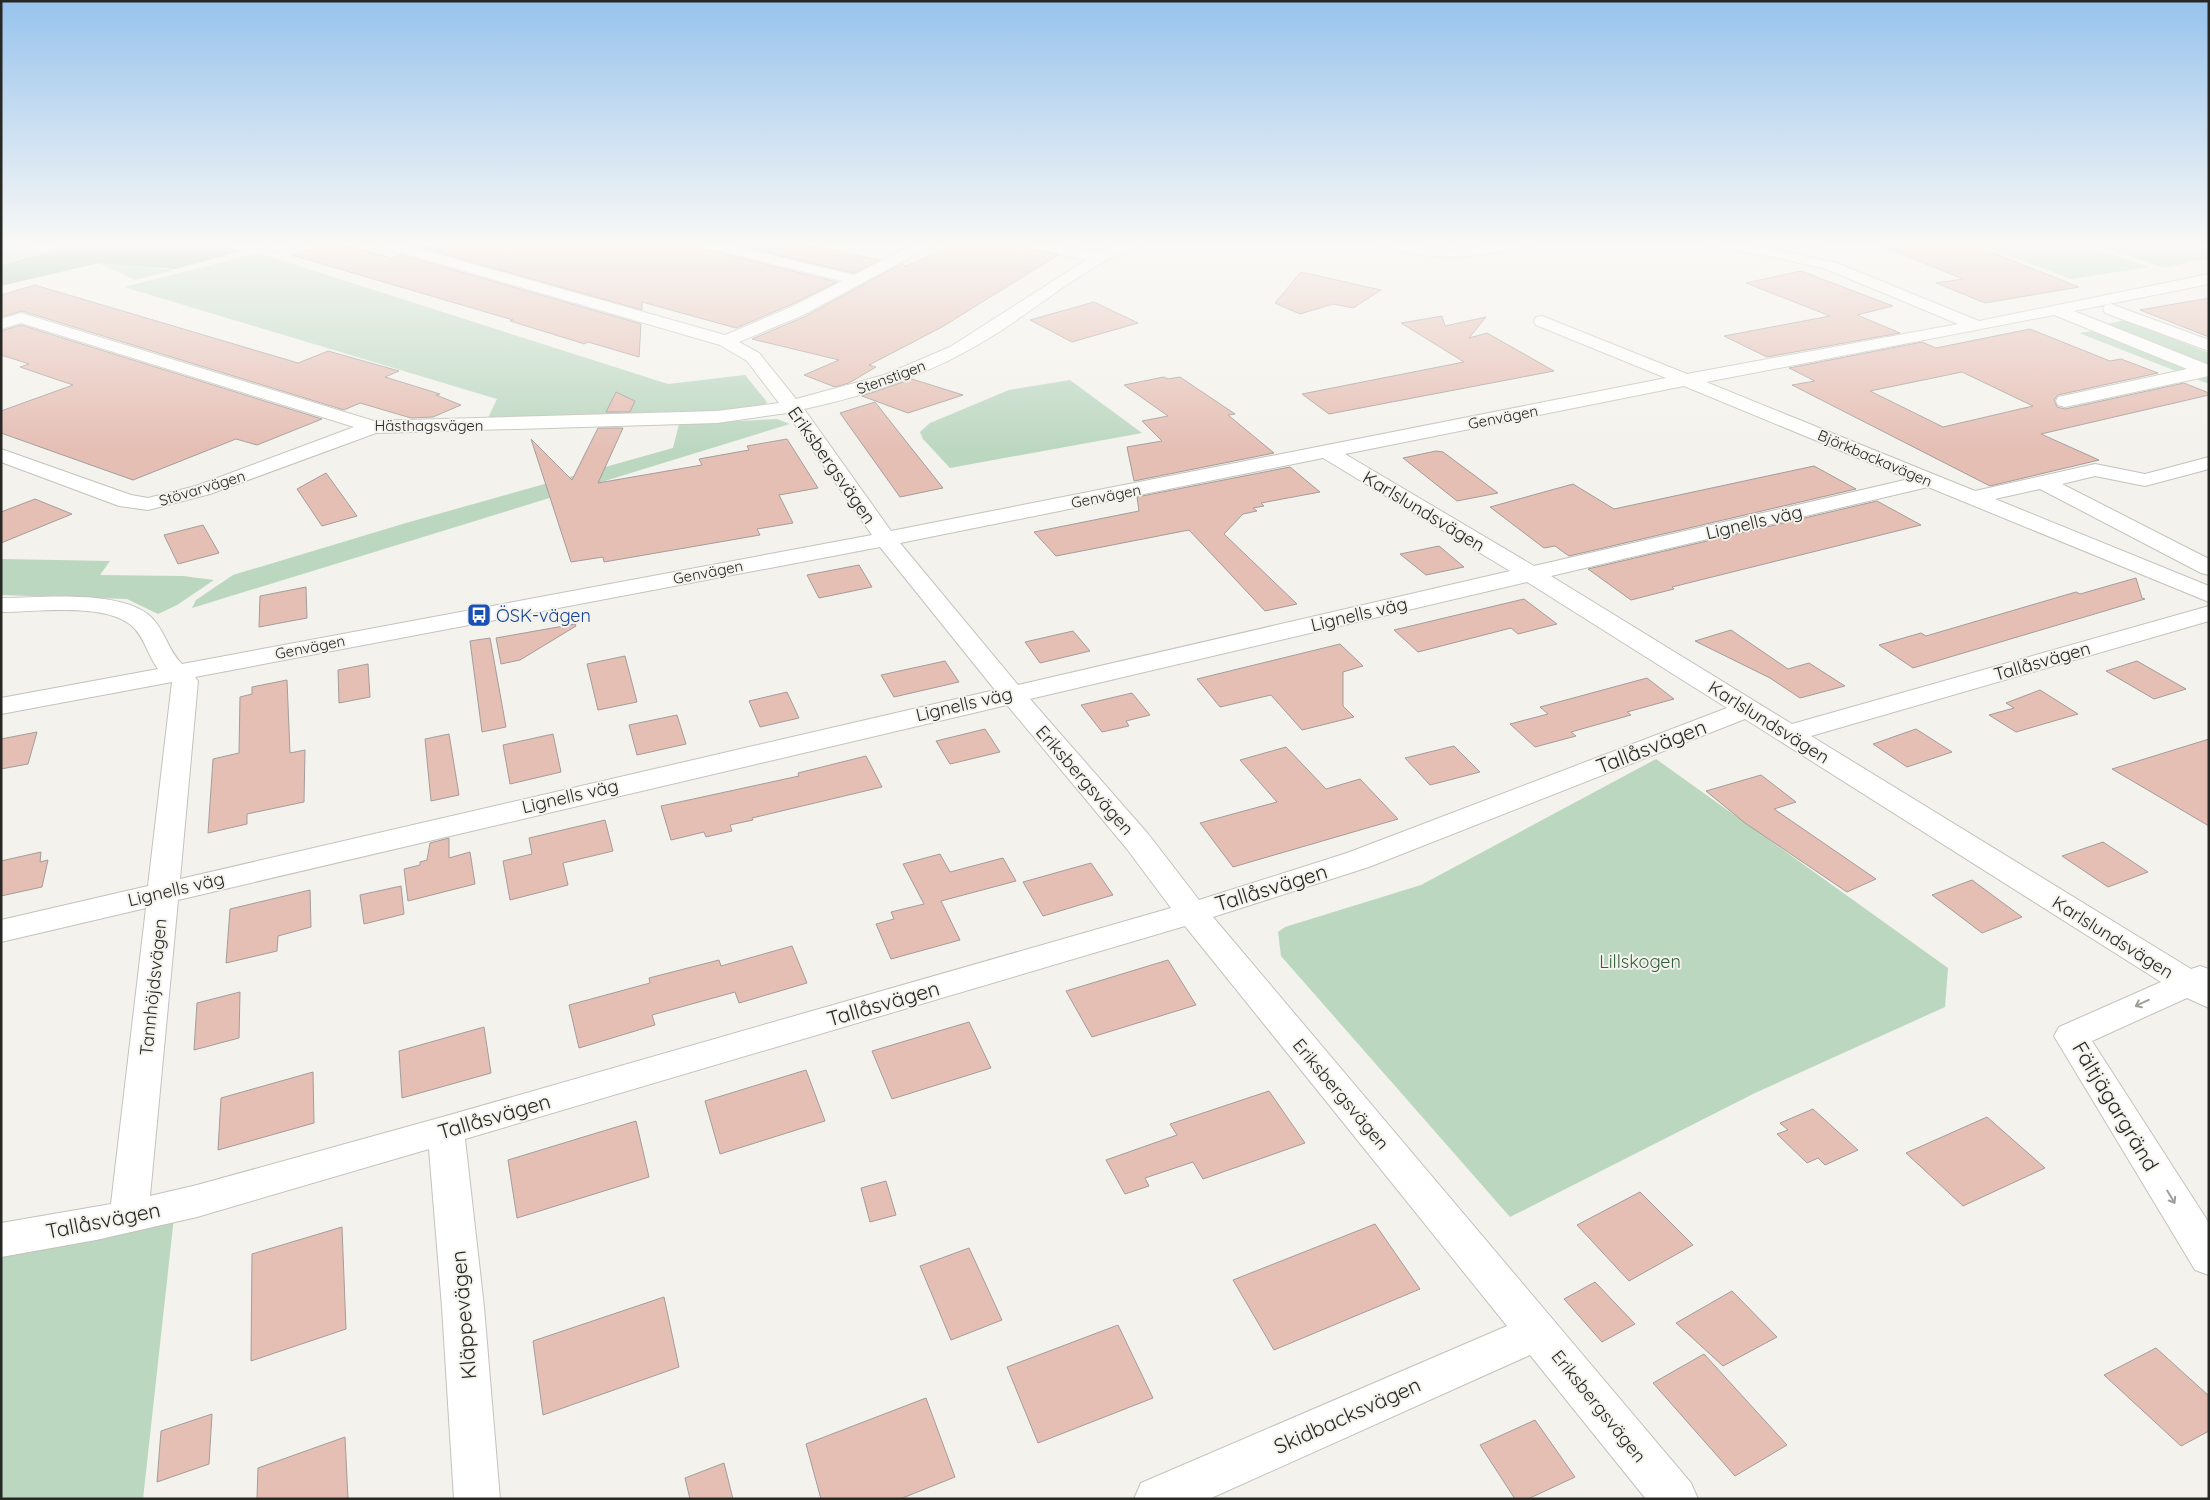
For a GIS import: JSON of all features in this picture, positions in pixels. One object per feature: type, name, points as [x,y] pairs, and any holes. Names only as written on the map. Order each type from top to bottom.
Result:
[{"type":"street","name":"Eriksbergsvägen","points":[[625,312],[726,341],[753,357],[792,406],[885,539],[1011,693],[1138,842],[1191,912],[1675,1499]]},
{"type":"street","points":[[726,341],[793,312]]},
{"type":"street","name":"Stenstigen","points":[[792,406],[856,390],[948,354],[986,334],[1018,312]]},
{"type":"street","points":[[1943,312],[1977,326]]},
{"type":"street","name":"Genvägen","points":[[1,706],[885,539],[1686,380],[2045,312]]},
{"type":"street","points":[[2060,312],[2208,370]]},
{"type":"street","points":[[2119,312],[2209,346]]},
{"type":"street","name":"Hästhagsvägen","points":[[1,324],[21,318],[373,427],[717,417],[756,413],[792,406]]},
{"type":"street","name":"Björkbackavägen","points":[[1542,321],[2209,595]]},
{"type":"street","points":[[2065,400],[2208,370]]},
{"type":"street","name":"Stövarvägen","points":[[1,455],[127,501],[148,504],[203,490],[373,427]]},
{"type":"street","name":"Karlslundsvägen","points":[[1327,452],[1531,574],[1788,734],[2201,985]]},
{"type":"street","points":[[1974,498],[2095,470],[2145,480],[2209,463]]},
{"type":"street","name":"Lignells väg","points":[[1,931],[1011,693],[1928,481]]},
{"type":"street","points":[[2043,482],[2209,568]]},
{"type":"street","points":[[2,606],[97,605],[123,610],[139,619],[146,626],[166,663],[178,672]]},
{"type":"street","name":"Tallåsvägen","points":[[1788,734],[2209,613]]},
{"type":"street","name":"Tannhöjdsvägen","points":[[129,1216],[185,681],[178,672]]},
{"type":"street","name":"Tallåsvägen","points":[[1,1240],[197,1201],[1266,891],[1358,860],[1748,709]]},
{"type":"street","name":"Fältjägargränd","points":[[2201,985],[2071,1036],[2209,1258]]},
{"type":"street","name":"Kläppevägen","points":[[446,1130],[463,1307],[477,1499]]},
{"type":"street","name":"Skidbacksvägen","points":[[1157,1499],[1537,1332]]},
{"type":"green space","points":[[207,312],[443,312],[668,384],[745,375],[767,402],[763,407],[716,412],[488,418],[497,399]]},
{"type":"green space","points":[[2125,320],[2209,353],[2209,366],[2102,325]]},
{"type":"green space","points":[[2092,331],[2209,374],[2209,384],[2079,333]]},
{"type":"green space","points":[[1070,380],[1142,433],[950,468],[923,439],[920,432],[930,423],[1009,390]]},
{"type":"green space","points":[[777,419],[790,424],[192,608],[196,600],[233,575],[406,523],[673,448],[679,424]]},
{"type":"green space","points":[[1,559],[110,561],[100,575],[183,576],[214,580],[177,605],[158,614],[127,599],[1,595]]},
{"type":"green space","name":"Lillskogen","points":[[1656,759],[1948,968],[1945,1007],[1755,1093],[1510,1217],[1281,956],[1278,932],[1285,927],[1421,885]]},
{"type":"green space","points":[[174,1217],[143,1499],[1,1499],[1,1252]]},
{"type":"building","points":[[1,312],[18,312],[1,317]]},
{"type":"building","points":[[25,312],[126,312],[298,363],[328,351],[399,371],[385,377],[440,394],[436,395],[461,405],[433,417],[411,418],[360,403],[344,410]]},
{"type":"building","points":[[486,312],[599,312],[641,324],[639,357],[588,342],[584,344],[510,321],[513,320]]},
{"type":"building","points":[[678,312],[774,312],[736,328]]},
{"type":"building","points":[[813,312],[966,312],[942,327],[869,365],[876,367],[849,383],[835,387],[804,375],[839,360],[752,339]]},
{"type":"building","points":[[1058,312],[1115,312],[1138,323],[1072,342],[1030,320]]},
{"type":"building","points":[[1820,312],[1869,312],[1857,315],[1900,333],[1767,357],[1724,336],[1830,316]]},
{"type":"building","points":[[2145,312],[2209,312],[2209,337]]},
{"type":"building","points":[[1442,316],[1445,326],[1486,317],[1469,338],[1487,333],[1554,371],[1329,414],[1302,394],[1464,362],[1401,323]]},
{"type":"building","points":[[21,325],[322,419],[257,445],[236,439],[133,480],[1,433],[1,411],[73,385],[20,367],[29,364],[1,355],[1,331]]},
{"type":"building","points":[[2030,329],[2110,361],[2121,359],[2158,373],[2058,395],[2054,400],[2057,407],[2065,409],[2184,383],[2209,393],[2209,395],[2041,434],[2099,460],[1990,486],[1792,385],[1815,381],[1789,368],[1922,342],[1936,348]],"holes":[[[1962,372],[2033,406],[1943,427],[1870,391]]]},
{"type":"building","points":[[1164,377],[1168,379],[1180,377],[1235,414],[1228,415],[1274,453],[1134,481],[1127,447],[1162,441],[1142,421],[1168,416],[1124,385]]},
{"type":"building","points":[[912,379],[963,395],[908,413],[862,396]]},
{"type":"building","points":[[616,392],[635,401],[630,412],[606,412]]},
{"type":"building","points":[[875,402],[943,488],[900,497],[840,413]]},
{"type":"building","points":[[598,428],[623,428],[598,483],[702,465],[699,459],[749,450],[747,446],[787,439],[818,488],[779,495],[793,523],[757,529],[760,535],[604,562],[603,557],[571,562],[531,439],[572,480]]},
{"type":"building","points":[[1436,451],[1443,452],[1498,493],[1457,501],[1403,458]]},
{"type":"building","points":[[1814,466],[1856,489],[1569,556],[1555,546],[1544,548],[1490,507],[1573,484],[1614,509]]},
{"type":"building","points":[[1290,467],[1320,492],[1261,503],[1264,506],[1253,508],[1257,511],[1243,514],[1224,534],[1297,604],[1265,611],[1189,530],[1056,556],[1034,532],[1139,511],[1137,497]]},
{"type":"building","points":[[326,473],[357,516],[322,526],[297,489]]},
{"type":"building","points":[[35,499],[72,514],[1,543],[1,512]]},
{"type":"building","points":[[1877,501],[1921,525],[1672,587],[1674,589],[1631,600],[1588,569]]},
{"type":"building","points":[[203,525],[219,553],[178,564],[164,535]]},
{"type":"building","points":[[1439,546],[1464,567],[1426,575],[1400,554]]},
{"type":"building","points":[[859,565],[872,587],[819,598],[807,575]]},
{"type":"building","points":[[2136,578],[2142,598],[2145,599],[1913,668],[1879,645],[1921,633],[1926,636],[2076,592],[2080,594]]},
{"type":"building","points":[[306,587],[307,618],[259,627],[260,596]]},
{"type":"building","points":[[1524,599],[1557,624],[1518,634],[1511,628],[1418,652],[1394,630]]},
{"type":"building","points":[[575,624],[576,626],[520,660],[501,664],[496,638]]},
{"type":"building","points":[[1731,630],[1788,669],[1809,663],[1845,686],[1800,698],[1770,678],[1695,641]]},
{"type":"building","points":[[1073,631],[1090,651],[1040,663],[1025,642]]},
{"type":"building","points":[[490,638],[506,727],[482,732],[470,641]]},
{"type":"building","points":[[1340,644],[1363,666],[1343,672],[1343,706],[1354,717],[1302,730],[1271,695],[1220,707],[1197,679]]},
{"type":"building","points":[[625,656],[637,702],[598,710],[587,664]]},
{"type":"building","points":[[945,661],[959,682],[894,697],[881,675]]},
{"type":"building","points":[[2137,661],[2186,689],[2154,699],[2106,671]]},
{"type":"building","points":[[368,664],[370,697],[339,703],[338,670]]},
{"type":"building","points":[[1647,678],[1674,699],[1627,712],[1631,715],[1571,732],[1576,736],[1535,747],[1510,724],[1548,714],[1540,707]]},
{"type":"building","points":[[287,680],[290,753],[305,750],[304,802],[247,814],[247,824],[208,833],[213,759],[239,753],[240,697],[252,694],[252,687]]},
{"type":"building","points":[[2040,690],[2078,714],[2016,732],[1989,715],[2014,708],[2006,703]]},
{"type":"building","points":[[787,692],[799,718],[760,727],[749,701]]},
{"type":"building","points":[[1132,693],[1150,715],[1126,721],[1129,726],[1102,732],[1081,705]]},
{"type":"building","points":[[677,715],[686,744],[637,755],[629,725]]},
{"type":"building","points":[[985,729],[1000,752],[950,764],[936,741]]},
{"type":"building","points":[[1916,729],[1952,752],[1907,767],[1873,744]]},
{"type":"building","points":[[37,732],[28,764],[1,769],[1,739]]},
{"type":"building","points":[[449,734],[459,795],[431,801],[425,739]]},
{"type":"building","points":[[553,734],[561,772],[510,784],[503,745]]},
{"type":"building","points":[[2209,739],[2209,826],[2112,769]]},
{"type":"building","points":[[1454,746],[1480,772],[1430,785],[1405,758]]},
{"type":"building","points":[[1286,747],[1326,789],[1360,779],[1398,819],[1233,867],[1200,823],[1277,802],[1240,760]]},
{"type":"building","points":[[866,756],[882,787],[752,818],[753,820],[730,825],[732,831],[706,837],[704,832],[671,840],[661,806],[799,776],[798,773]]},
{"type":"building","points":[[1761,775],[1796,802],[1774,809],[1876,879],[1847,892],[1745,823],[1706,791]]},
{"type":"building","points":[[605,820],[613,851],[563,863],[568,885],[510,900],[503,861],[532,854],[529,838]]},
{"type":"building","points":[[449,838],[449,858],[470,852],[475,884],[408,901],[404,869],[420,865],[420,862],[427,860],[430,843]]},
{"type":"building","points":[[2103,842],[2148,872],[2108,887],[2062,856]]},
{"type":"building","points":[[41,852],[40,862],[48,860],[42,887],[1,896],[1,861]]},
{"type":"building","points":[[940,854],[950,872],[1003,858],[1016,881],[941,901],[960,940],[891,959],[876,924],[894,919],[891,912],[924,904],[903,864]]},
{"type":"building","points":[[1091,863],[1113,895],[1043,916],[1023,882]]},
{"type":"building","points":[[1972,880],[2022,917],[1982,933],[1932,895]]},
{"type":"building","points":[[401,886],[404,914],[364,924],[360,895]]},
{"type":"building","points":[[310,890],[311,927],[278,936],[277,951],[226,963],[230,909]]},
{"type":"building","points":[[792,946],[807,983],[739,1003],[735,992],[652,1015],[655,1025],[579,1048],[569,1005],[650,983],[649,978],[719,960],[721,966]]},
{"type":"building","points":[[1168,960],[1196,1005],[1092,1037],[1066,991]]},
{"type":"building","points":[[240,992],[239,1038],[194,1050],[197,1003]]},
{"type":"building","points":[[969,1022],[991,1068],[892,1099],[872,1051]]},
{"type":"building","points":[[484,1027],[491,1073],[402,1098],[399,1051]]},
{"type":"building","points":[[806,1070],[825,1121],[720,1154],[705,1101]]},
{"type":"building","points":[[313,1072],[314,1123],[218,1150],[221,1098]]},
{"type":"building","points":[[1269,1091],[1305,1143],[1203,1179],[1193,1162],[1145,1178],[1149,1186],[1125,1194],[1106,1160],[1177,1135],[1170,1124]]},
{"type":"building","points":[[1813,1109],[1858,1150],[1825,1165],[1818,1158],[1807,1163],[1777,1134],[1788,1130],[1780,1123]]},
{"type":"building","points":[[1987,1117],[2045,1168],[1963,1206],[1906,1153]]},
{"type":"building","points":[[636,1121],[649,1177],[517,1218],[508,1160]]},
{"type":"building","points":[[886,1181],[896,1215],[870,1222],[861,1188]]},
{"type":"building","points":[[1640,1192],[1693,1245],[1629,1281],[1577,1225]]},
{"type":"building","points":[[1375,1224],[1420,1289],[1274,1350],[1233,1280]]},
{"type":"building","points":[[342,1227],[346,1329],[251,1361],[252,1254]]},
{"type":"building","points":[[969,1248],[1002,1320],[951,1340],[920,1266]]},
{"type":"building","points":[[1595,1282],[1635,1324],[1602,1342],[1564,1299]]},
{"type":"building","points":[[1732,1291],[1777,1337],[1723,1366],[1676,1323]]},
{"type":"building","points":[[664,1297],[679,1367],[543,1415],[533,1341]]},
{"type":"building","points":[[1118,1325],[1153,1398],[1038,1443],[1007,1367]]},
{"type":"building","points":[[2156,1348],[2209,1396],[2209,1431],[2181,1446],[2104,1375]]},
{"type":"building","points":[[1704,1354],[1787,1445],[1735,1476],[1653,1383]]},
{"type":"building","points":[[926,1398],[955,1477],[900,1499],[821,1499],[806,1444]]},
{"type":"building","points":[[212,1414],[209,1464],[157,1482],[161,1431]]},
{"type":"building","points":[[1535,1420],[1575,1477],[1528,1499],[1515,1499],[1480,1445]]},
{"type":"building","points":[[345,1437],[348,1499],[257,1499],[258,1468]]},
{"type":"building","points":[[724,1463],[733,1499],[690,1499],[685,1478]]},
{"type":"place","name":"ÖSK-vägen","points":[[479,615]]}]
